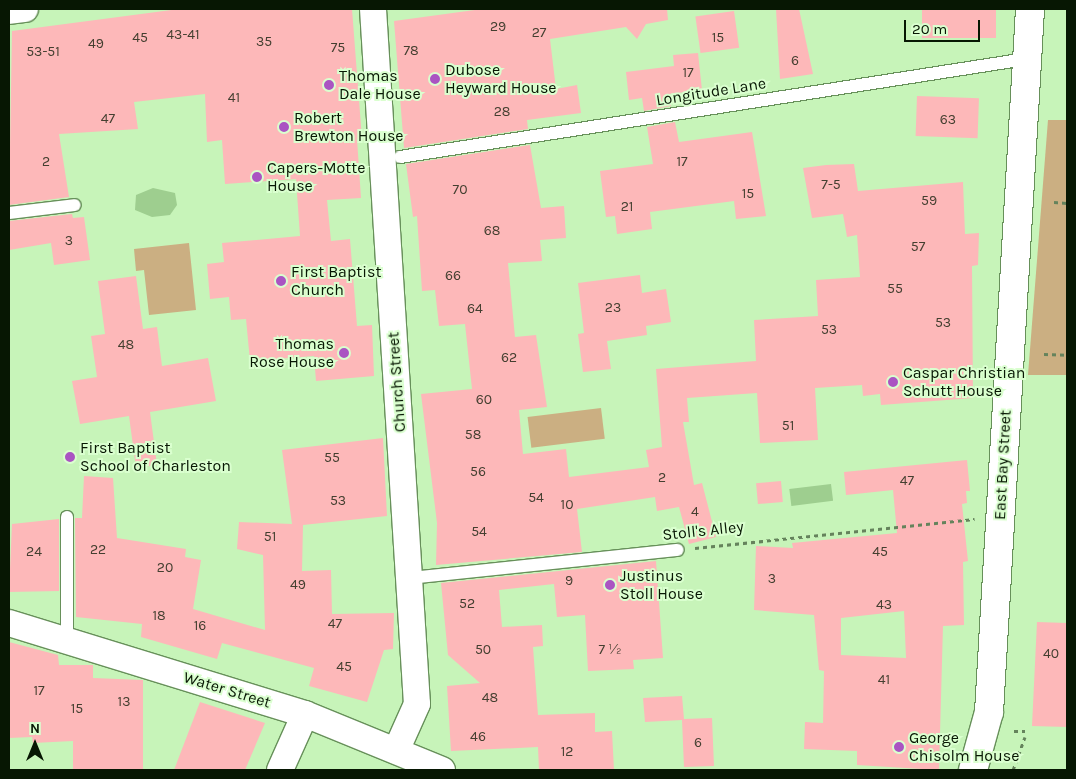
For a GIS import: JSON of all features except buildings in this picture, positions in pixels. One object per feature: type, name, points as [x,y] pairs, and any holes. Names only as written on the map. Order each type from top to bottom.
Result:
[{"type":"street","points":[[9,11],[25,9]]},
{"type":"street","name":"Church Street","points":[[373,9],[410,578],[416,704],[396,752]]},
{"type":"street","name":"East Bay Street","points":[[973,770],[989,712],[1030,9]]},
{"type":"street","name":"Water Street","points":[[9,623],[305,714],[442,770]]},
{"type":"street","points":[[280,770],[305,714]]},
{"type":"lane","name":"Longitude Lane","points":[[400,157],[1026,60]]},
{"type":"lane","points":[[9,213],[75,205]]},
{"type":"lane","points":[[67,517],[67,640]]},
{"type":"lane","name":"Stoll's Alley","points":[[410,578],[678,550]]},
{"type":"path","points":[[1054,202],[1067,203]]},
{"type":"path","points":[[1044,354],[1067,355]]},
{"type":"path","name":"Stoll's Alley","points":[[678,550],[1000,516]]},
{"type":"path","points":[[1014,732],[1025,732]]},
{"type":"path","points":[[1013,770],[1024,737]]},
{"type":"shaded area","points":[[1048,120],[1067,120],[1067,375],[1028,375]]},
{"type":"shaded area","points":[[153,188],[175,193],[177,205],[170,215],[152,217],[135,210],[136,195]]},
{"type":"shaded area","points":[[189,243],[196,310],[149,315],[144,270],[136,271],[134,249]]},
{"type":"shaded area","points":[[601,408],[605,439],[531,448],[528,417]]},
{"type":"shaded area","points":[[831,484],[833,501],[791,506],[789,489]]},
{"type":"place","name":"Dubose Heyward House","points":[[435,79]]},
{"type":"place","name":"Thomas Dale House","points":[[329,85]]},
{"type":"place","name":"Robert Brewton House","points":[[284,127]]},
{"type":"place","name":"Capers-Motte House","points":[[257,177]]},
{"type":"place","name":"First Baptist Church","points":[[281,281]]},
{"type":"place","name":"Thomas Rose House","points":[[344,353]]},
{"type":"place","name":"Caspar Christian Schutt House","points":[[893,382]]},
{"type":"place","name":"First Baptist School of Charleston","points":[[70,457]]},
{"type":"place","name":"Justinus Stoll House","points":[[610,585]]},
{"type":"place","name":"George Chisolm House","points":[[899,747]]}]
